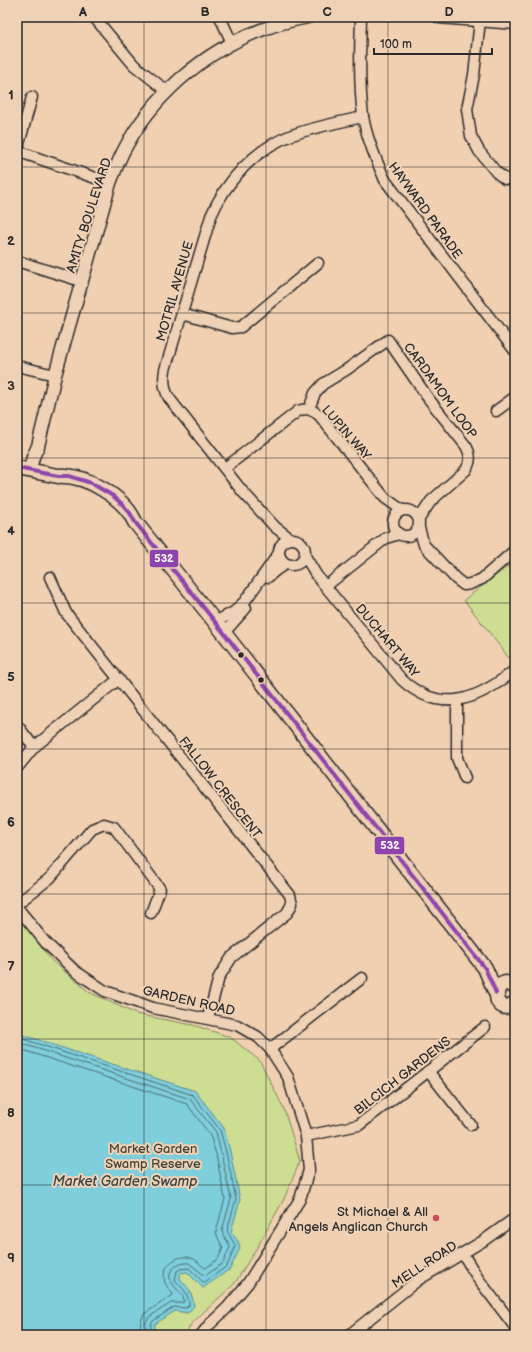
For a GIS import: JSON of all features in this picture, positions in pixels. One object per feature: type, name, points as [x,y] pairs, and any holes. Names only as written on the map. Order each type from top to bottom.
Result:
[{"type":"main road","points":[[28,470],[58,476],[76,477],[97,490],[110,494],[132,514],[135,522],[219,627],[485,968],[496,993],[497,1000],[502,1005],[512,1008]]},
{"type":"main road","points":[[485,968],[512,984]]},
{"type":"main road","points":[[496,993],[502,985],[512,984]]},
{"type":"street","points":[[94,17],[134,65],[168,92]]},
{"type":"street","points":[[220,17],[232,43]]},
{"type":"street","name":"AMITY BOULEVARD","points":[[28,470],[41,458],[38,446],[55,375],[110,183],[123,152],[137,128],[152,108],[168,92],[193,68],[212,55],[232,43],[260,30],[308,17]]},
{"type":"street","name":"HAYWARD PARADE","points":[[361,17],[360,67],[363,117],[378,165],[385,180],[515,352]]},
{"type":"street","points":[[439,17],[515,22]]},
{"type":"street","points":[[480,20],[474,75],[466,110],[470,130],[474,144],[496,172],[505,179],[515,179]]},
{"type":"street","points":[[32,97],[17,151],[110,183]]},
{"type":"street","name":"MOTRIL AVENUE","points":[[291,539],[275,527],[242,491],[169,398],[165,392],[165,370],[211,216],[231,180],[254,158],[280,140],[311,129],[363,117]]},
{"type":"street","points":[[17,261],[81,281]]},
{"type":"street","points":[[182,314],[232,328],[241,327],[318,263]]},
{"type":"street","name":"CARDAMOM LOOP","points":[[309,409],[315,393],[323,384],[346,370],[388,340],[420,388],[470,453],[469,465],[466,470],[431,501],[419,523]]},
{"type":"street","points":[[17,366],[55,375]]},
{"type":"street","points":[[496,412],[515,397]]},
{"type":"street","name":"LUPIN WAY","points":[[224,468],[298,411],[309,409],[319,415],[386,498],[407,510]]},
{"type":"street","name":"LUPIN WAY","points":[[386,498],[393,521]]},
{"type":"street","name":"CARDAMOM LOOP","points":[[407,510],[431,501]]},
{"type":"street","points":[[326,586],[386,538],[398,512],[407,510],[417,515],[424,545]]},
{"type":"street","points":[[393,521],[396,532],[424,545],[456,579],[464,584],[470,584],[482,579],[515,550]]},
{"type":"street","points":[[386,538],[414,533],[419,523]]},
{"type":"street","name":"MOTRIL AVENUE","points":[[275,527],[279,550]]},
{"type":"street","points":[[219,627],[245,601],[279,550],[285,541],[291,539],[297,540],[305,549],[305,556],[297,565],[291,566],[285,564],[281,560],[279,550]]},
{"type":"street","name":"DUCHART WAY","points":[[305,556],[317,576],[402,680],[418,692],[436,699],[445,700],[457,700],[473,697],[483,693],[515,670]]},
{"type":"street","points":[[219,627],[245,610],[268,578],[285,564]]},
{"type":"street","name":"DUCHART WAY","points":[[297,565],[317,576]]},
{"type":"street","name":"FALLOW CRESCENT","points":[[50,577],[66,613],[290,895],[292,904],[287,913],[232,957],[219,977],[208,1018]]},
{"type":"street","points":[[17,768],[34,746],[119,679]]},
{"type":"street","points":[[457,700],[458,758],[465,778]]},
{"type":"street","points":[[17,725],[34,746]]},
{"type":"street","points":[[17,904],[50,878],[92,829],[104,824],[114,827],[160,889],[151,913]]},
{"type":"street","name":"GARDEN ROAD","points":[[17,907],[45,942],[75,971],[105,991],[154,1008],[238,1025],[258,1037],[270,1049],[288,1077],[306,1136],[309,1170],[300,1199],[248,1284],[201,1335]]},
{"type":"street","points":[[270,1049],[362,978]]},
{"type":"street","name":"BILCICH GARDENS","points":[[306,1136],[359,1125],[484,1027]]},
{"type":"street","points":[[428,1071],[471,1125]]},
{"type":"street","name":"MELL ROAD","points":[[349,1335],[414,1284],[463,1254],[515,1218]]},
{"type":"street","points":[[463,1254],[479,1280],[515,1327]]},
{"type":"green space","points":[[512,563],[515,568],[515,654],[509,658],[464,600]]},
{"type":"green space","name":"Market Garden Swamp","points":[[18,916],[52,961],[89,992],[136,1014],[193,1025],[230,1037],[260,1061],[284,1109],[300,1161],[284,1199],[235,1283],[191,1324],[186,1335],[17,1335]]},
{"type":"water","name":"Market Garden Swamp","points":[[17,1033],[195,1091],[224,1128],[240,1200],[231,1232],[238,1241],[240,1248],[230,1269],[203,1288],[187,1272],[180,1273],[179,1278],[190,1290],[194,1306],[188,1313],[175,1311],[155,1324],[154,1335],[17,1335]]},
{"type":"transit line","name":"532","points":[[17,468],[58,476],[69,476],[91,483],[113,496],[122,504],[485,968],[496,993]]},
{"type":"place","name":"St Michael & All Angels Anglican Church","points":[[436,1218]]},
{"type":"park label","name":"Market Garden Swamp Reserve","points":[[153,1156]]}]
